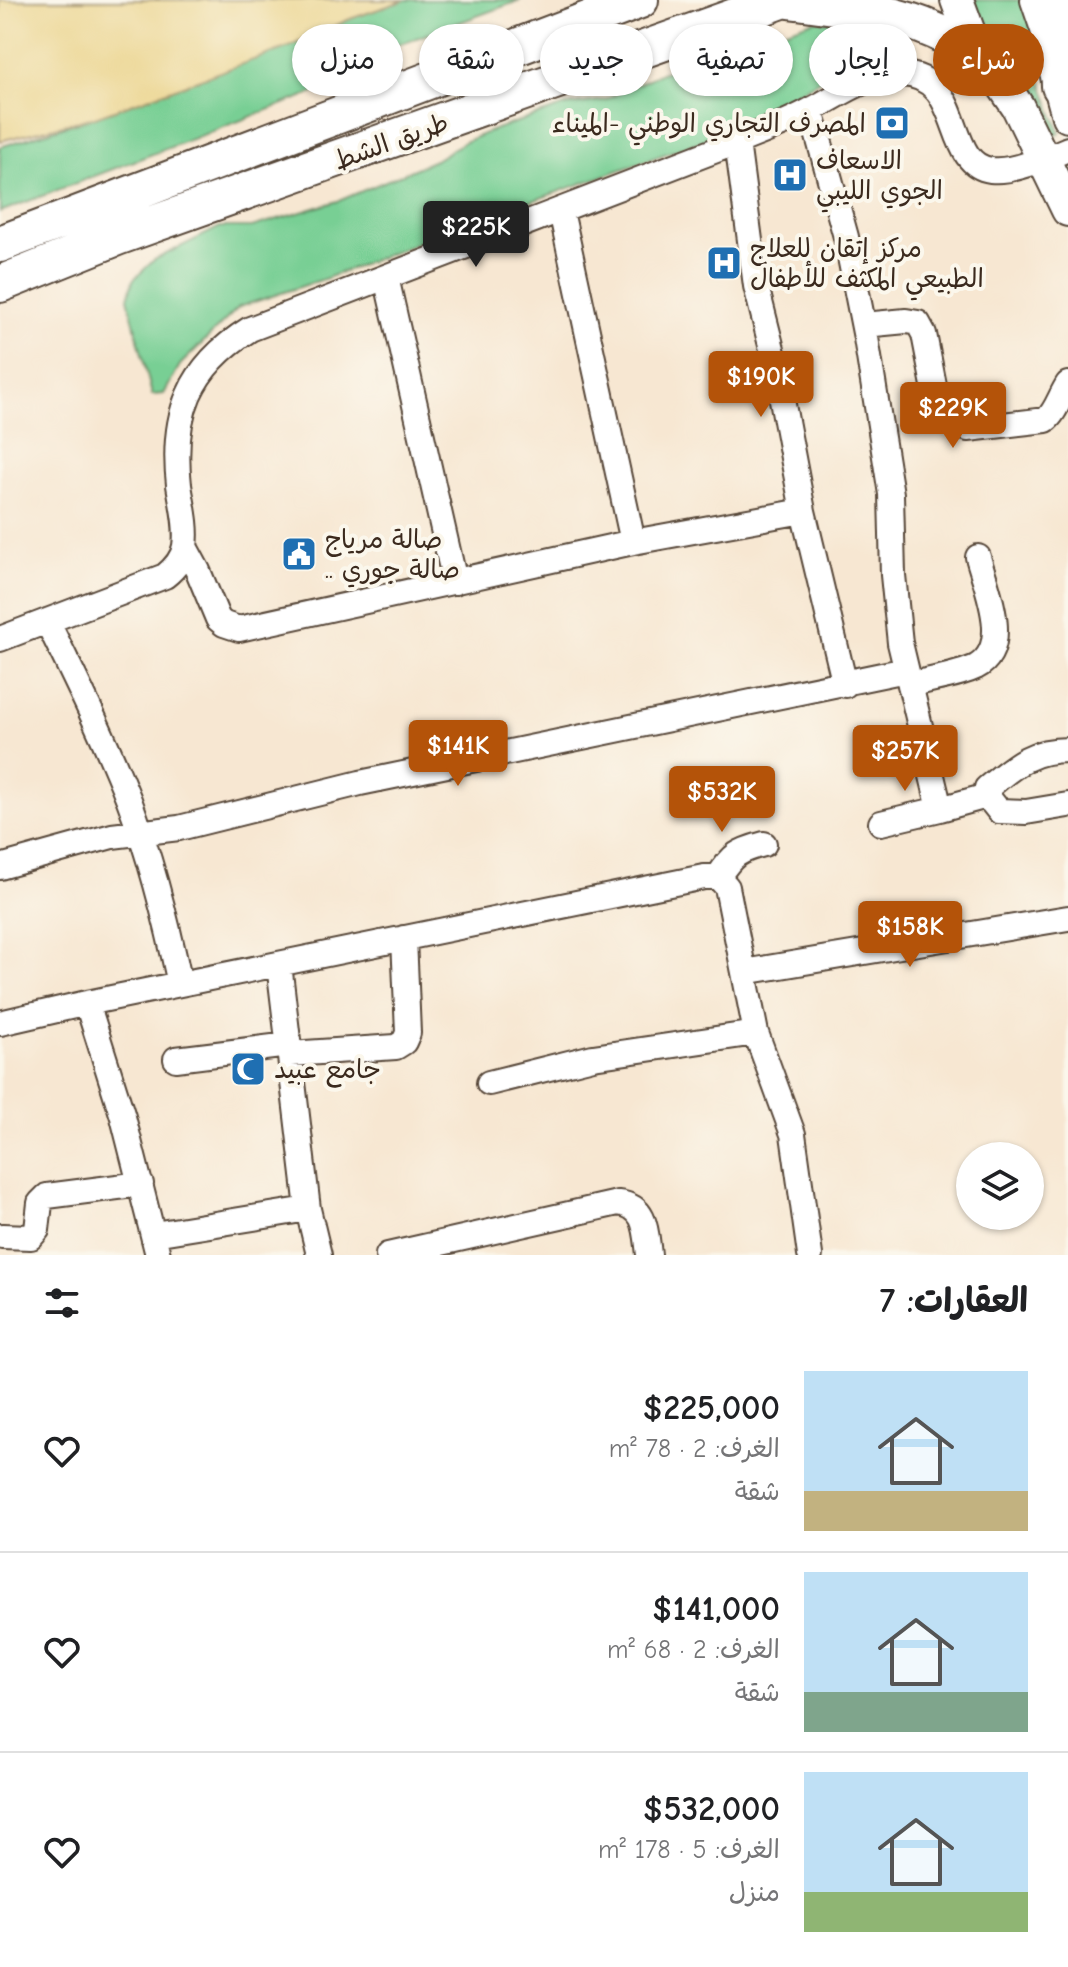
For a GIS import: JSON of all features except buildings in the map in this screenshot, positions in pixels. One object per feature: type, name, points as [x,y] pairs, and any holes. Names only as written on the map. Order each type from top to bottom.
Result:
[{"type":"highway","name":"طريق الشط","points":[[0,244],[640,0]]},
{"type":"highway","name":"طريق الشط","points":[[0,284],[117,237],[782,0]]},
{"type":"highway","points":[[789,0],[862,10],[933,30]]},
{"type":"highway","points":[[1061,0],[1058,36],[1064,101]]},
{"type":"main road","points":[[957,0],[966,24]]},
{"type":"main road","points":[[1037,0],[1064,101]]},
{"type":"main road","points":[[1010,96],[1057,154],[1068,210]]},
{"type":"street","points":[[803,511],[633,542],[239,629],[231,628],[218,619],[185,547],[177,435],[186,400],[203,368],[231,341],[250,329],[737,142],[811,111],[862,82],[889,75],[910,75],[930,84],[944,98],[964,150],[975,164],[983,168],[1000,170],[1057,154]]},
{"type":"street","points":[[811,111],[846,237],[864,325],[891,494],[893,575],[900,643],[940,809]]},
{"type":"street","points":[[737,142],[756,286],[774,357],[803,511],[845,685]]},
{"type":"street","points":[[561,211],[633,542]]},
{"type":"street","points":[[386,277],[455,582]]},
{"type":"street","points":[[864,325],[906,321],[918,323],[924,334],[937,401],[945,416],[961,427],[1046,420],[1053,414],[1055,404],[1068,384]]},
{"type":"street","points":[[0,639],[165,576],[178,564],[185,547]]},
{"type":"street","points":[[0,867],[112,836],[179,828],[360,783],[845,685],[976,667],[990,653],[996,638],[996,624],[978,557]]},
{"type":"street","points":[[47,621],[101,732],[139,833],[180,984]]},
{"type":"street","points":[[1068,750],[1053,750],[1023,759],[987,788],[987,796],[999,811],[1026,812],[1068,805]]},
{"type":"street","points":[[881,823],[987,796]]},
{"type":"street","points":[[718,877],[731,857],[741,850],[764,844]]},
{"type":"street","points":[[0,1023],[404,938],[704,877],[718,877],[727,887],[756,1033],[793,1134],[810,1255]]},
{"type":"street","points":[[744,972],[1068,918]]},
{"type":"street","points":[[176,1059],[290,1050],[396,1047],[404,1042],[408,1033],[404,938]]},
{"type":"street","points":[[279,964],[308,1209],[319,1255]]},
{"type":"street","points":[[87,1003],[156,1245],[308,1209]]},
{"type":"street","points":[[489,1083],[593,1057],[756,1033]]},
{"type":"street","points":[[3,1241],[31,1237],[37,1230],[40,1203],[47,1196],[141,1184]]},
{"type":"street","points":[[388,1255],[473,1246],[618,1203],[634,1207],[644,1220],[649,1255]]},
{"type":"green space","points":[[405,0],[521,0],[455,24],[419,24],[419,37],[403,43],[403,24],[339,24]]},
{"type":"green space","points":[[970,0],[1029,0],[1033,24],[982,24]]},
{"type":"green space","points":[[816,20],[846,24],[809,24],[809,86],[793,96],[793,28]]},
{"type":"green space","points":[[292,46],[292,96],[305,96],[0,212],[0,147]]},
{"type":"green space","points":[[669,70],[669,96],[792,96],[741,127],[459,227],[327,278],[239,307],[180,365],[164,394],[152,395],[128,298],[133,280],[154,260],[220,227],[252,227],[341,200],[435,160],[464,142],[569,105],[613,96],[653,96],[653,77]]},
{"type":"green space","points":[[1044,89],[1060,133],[1048,139],[1028,96],[1044,96]]},
{"type":"sand","points":[[0,0],[405,0],[339,24],[292,24],[292,46],[289,47],[95,117],[0,141]]},
{"type":"place","name":"المصرف التجاري الوطني -الميناء","points":[[892,123]]},
{"type":"place","name":"الاسعاف الجوي الليبي","points":[[790,175]]},
{"type":"place","name":"مركز إتقان للعلاج الطبيعي المكثف للأطفال","points":[[724,263]]},
{"type":"place","name":"صالة مرياج .. صالة جوري","points":[[299,554]]},
{"type":"place","name":"جامع عبيد","points":[[248,1069]]}]
